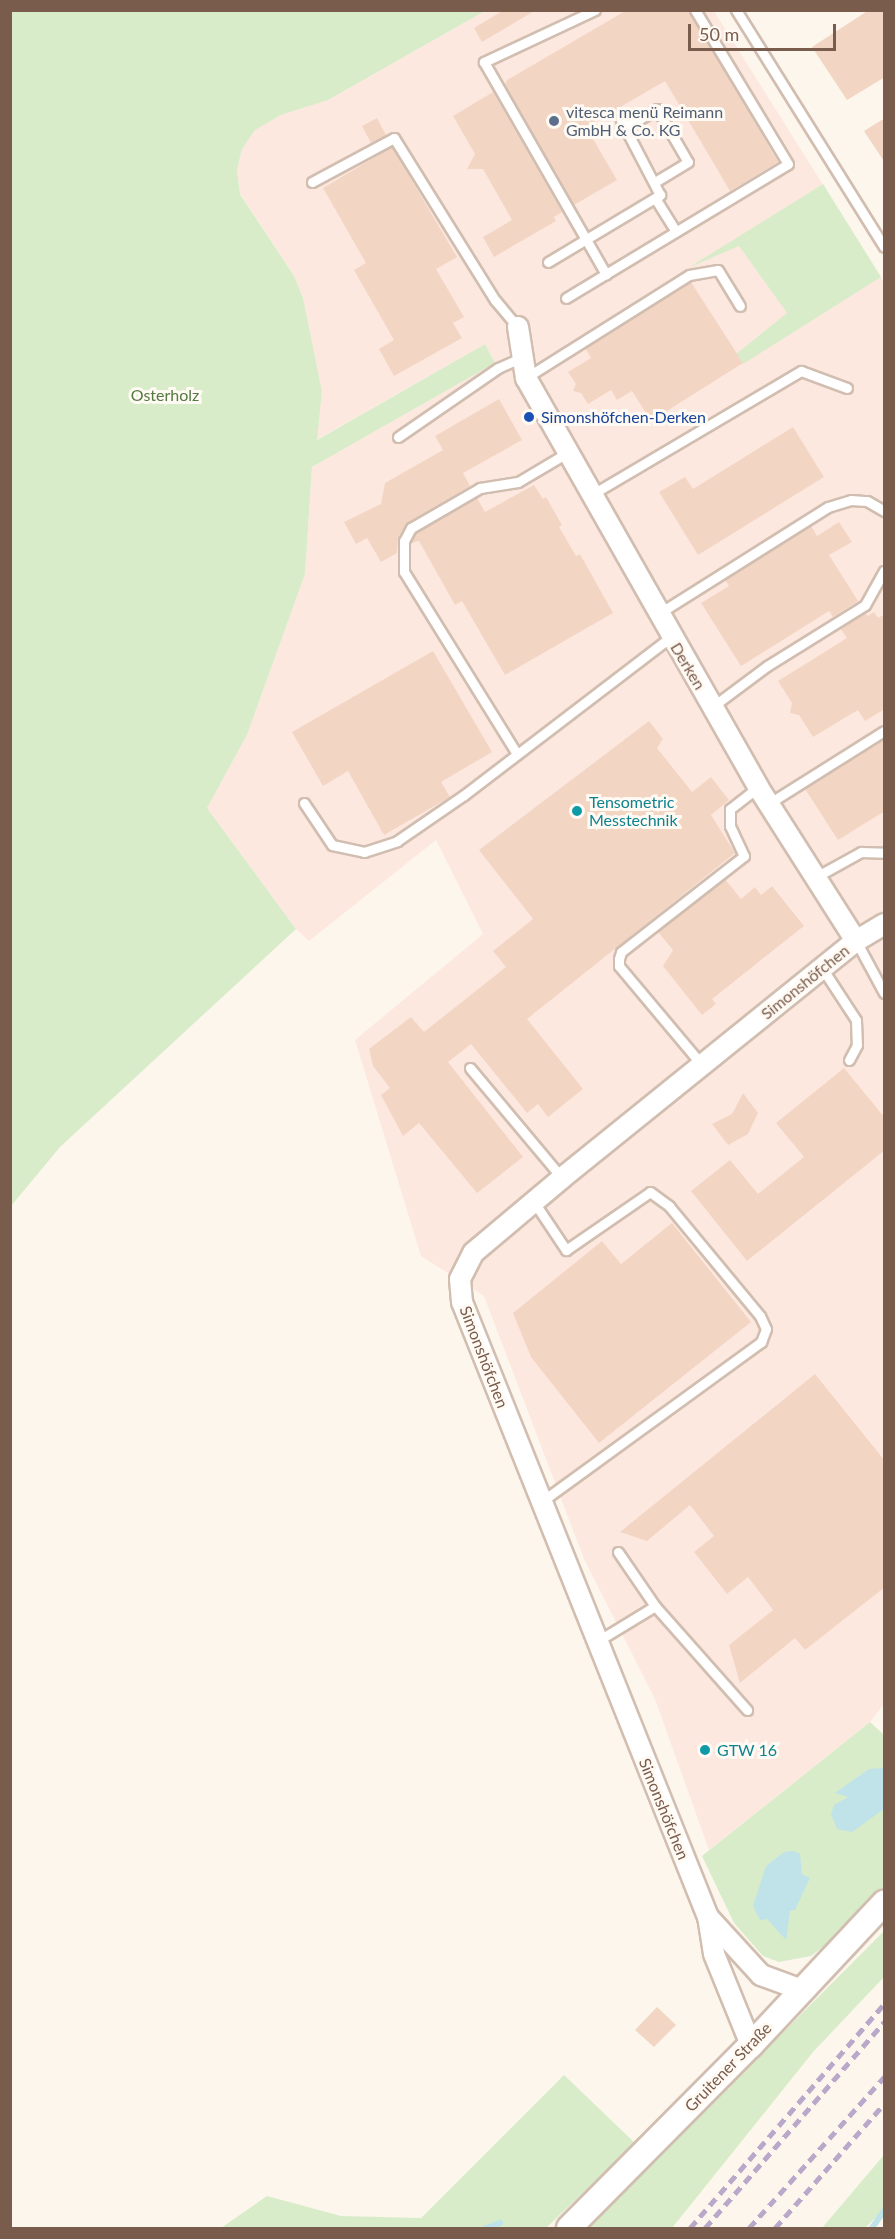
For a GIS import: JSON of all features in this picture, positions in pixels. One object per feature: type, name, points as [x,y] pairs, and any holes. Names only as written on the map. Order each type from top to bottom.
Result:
[{"type":"street","name":"Derken","points":[[518,327],[520,358],[525,378],[763,795],[856,941]]},
{"type":"street","name":"Simonshöfchen","points":[[751,2045],[714,1954],[708,1917],[596,1642],[462,1302],[460,1279],[472,1253],[822,968],[856,941],[885,924]]},
{"type":"street","name":"Gruitener Straße","points":[[569,2229],[751,2045],[885,1903]]},
{"type":"street","name":"Simonshöfchen","points":[[708,1917],[761,1975],[802,1990]]},
{"type":"lane","points":[[571,10],[576,21]]},
{"type":"lane","points":[[595,10],[576,21],[484,62],[606,273]]},
{"type":"lane","points":[[566,298],[788,164],[695,10]]},
{"type":"lane","points":[[736,10],[885,247]]},
{"type":"lane","points":[[548,262],[585,237],[660,195],[656,181],[623,123],[657,109],[688,162],[656,181]]},
{"type":"lane","points":[[312,182],[394,138],[495,300],[518,327]]},
{"type":"lane","points":[[655,198],[676,231]]},
{"type":"lane","points":[[525,378],[689,275],[718,270],[740,306]]},
{"type":"lane","points":[[398,437],[498,368],[520,358]]},
{"type":"lane","points":[[591,495],[801,371],[847,388]]},
{"type":"lane","points":[[517,754],[404,572],[404,541],[411,528],[480,488],[518,482],[567,453]]},
{"type":"lane","points":[[658,614],[828,507],[851,500],[867,501],[885,511]]},
{"type":"lane","points":[[712,707],[767,666],[865,605],[885,572]]},
{"type":"lane","points":[[304,803],[332,845],[364,852],[396,841],[517,754],[671,637]]},
{"type":"lane","points":[[702,1065],[619,966],[621,952],[744,856],[730,826],[730,809],[763,795],[885,731]]},
{"type":"lane","points":[[814,878],[861,852],[885,853]]},
{"type":"lane","name":"Derken","points":[[856,941],[885,993]]},
{"type":"lane","points":[[822,968],[856,1020],[857,1045],[849,1060]]},
{"type":"lane","points":[[470,1068],[562,1178]]},
{"type":"lane","points":[[534,1202],[566,1250],[650,1192],[669,1206],[760,1316],[766,1329],[761,1342],[541,1502]]},
{"type":"lane","points":[[618,1552],[655,1606],[747,1710]]},
{"type":"lane","points":[[596,1642],[655,1606]]},
{"type":"shaded area","points":[[485,11],[714,11],[884,282],[884,1704],[870,1722],[709,1850],[655,1699],[584,1559],[484,1296],[421,1256],[355,1040],[483,934],[436,840],[309,941],[296,929],[207,808],[247,735],[305,574],[312,467],[495,363],[485,344],[316,440],[322,391],[303,298],[294,276],[240,193],[237,170],[242,149],[255,130],[281,115],[328,100]]},
{"type":"green space","name":"Osterholz","points":[[11,10],[485,11],[328,100],[281,115],[255,130],[242,149],[237,170],[240,194],[294,276],[303,298],[322,391],[317,440],[485,344],[495,363],[312,467],[305,574],[247,735],[207,808],[296,929],[60,1147],[11,1206]]},
{"type":"green space","points":[[823,184],[881,277],[743,364],[736,354],[787,313],[739,246],[688,268]]},
{"type":"green space","points":[[870,1722],[884,1735],[884,1892],[837,1942],[833,1939],[811,1956],[779,1962],[763,1956],[734,1923],[702,1856]]},
{"type":"green space","points":[[884,1931],[884,1977],[813,2052],[672,2228],[588,2228]]},
{"type":"green space","points":[[564,2075],[635,2143],[546,2228],[221,2228],[267,2196],[341,2216],[421,2218]]},
{"type":"green space","points":[[884,2155],[884,2209],[865,2228],[822,2228]]},
{"type":"water","points":[[884,1768],[884,1809],[852,1832],[837,1829],[831,1814],[834,1805],[848,1797],[835,1793],[869,1769]]},
{"type":"water","points":[[794,1851],[800,1854],[802,1874],[810,1878],[795,1910],[790,1911],[786,1940],[767,1919],[760,1920],[753,1906],[766,1866],[784,1852]]},
{"type":"building","points":[[504,10],[536,10],[482,42],[474,28]]},
{"type":"building","points":[[627,10],[688,10],[778,162],[730,191],[665,81],[586,127],[617,180],[574,205],[505,85],[507,80]]},
{"type":"building","points":[[869,10],[885,10],[885,77],[847,100],[812,47]]},
{"type":"building","points":[[493,92],[562,212],[554,217],[556,221],[494,257],[483,237],[512,220],[483,169],[467,169],[475,154],[453,116]]},
{"type":"building","points":[[377,118],[386,135],[371,143],[362,126]]},
{"type":"building","points":[[885,118],[885,163],[864,131]]},
{"type":"building","points":[[392,147],[457,257],[436,269],[464,317],[453,323],[462,338],[394,376],[379,349],[394,340],[354,270],[366,263],[323,188]]},
{"type":"building","points":[[691,282],[743,363],[651,421],[632,391],[617,400],[611,390],[588,404],[581,393],[573,391],[576,384],[568,372],[591,358],[585,348]]},
{"type":"building","points":[[499,399],[522,440],[463,473],[470,486],[407,523],[398,538],[397,553],[381,562],[367,538],[356,544],[344,522],[381,504],[385,483],[443,450],[435,436]]},
{"type":"building","points":[[793,427],[824,477],[698,555],[659,492],[685,477],[693,489]]},
{"type":"building","points":[[534,485],[543,499],[546,497],[562,525],[559,527],[576,556],[580,554],[613,613],[505,675],[462,601],[455,605],[419,541],[411,543],[416,533],[477,498],[485,512]]},
{"type":"building","points":[[839,522],[852,542],[829,555],[858,601],[833,617],[829,611],[741,666],[701,603],[729,586],[725,580],[811,526],[817,536]]},
{"type":"building","points":[[874,612],[878,618],[885,614],[885,709],[865,721],[858,710],[813,737],[799,715],[790,713],[792,703],[778,681],[847,638],[840,628],[865,613],[868,616]]},
{"type":"building","points":[[433,651],[492,752],[441,782],[450,797],[384,835],[348,771],[323,786],[292,732]]},
{"type":"building","points":[[649,721],[663,739],[657,748],[692,792],[711,777],[729,800],[711,815],[735,853],[527,1019],[583,1089],[548,1117],[538,1104],[527,1113],[471,1044],[448,1062],[523,1157],[477,1193],[419,1123],[403,1136],[381,1095],[390,1088],[373,1066],[369,1049],[411,1017],[424,1032],[506,967],[493,951],[533,919],[479,850]]},
{"type":"building","points":[[885,739],[885,811],[838,840],[805,789]]},
{"type":"building","points":[[725,879],[741,899],[755,887],[761,895],[772,886],[804,926],[712,999],[716,1004],[702,1015],[663,966],[673,950],[658,932]]},
{"type":"building","points":[[844,1068],[885,1118],[885,1150],[747,1261],[691,1191],[730,1160],[758,1194],[804,1157],[776,1123]]},
{"type":"building","points":[[743,1093],[758,1113],[748,1134],[728,1145],[712,1124],[732,1114]]},
{"type":"building","points":[[672,1223],[751,1322],[599,1443],[531,1357],[513,1313],[602,1241],[621,1264]]},
{"type":"building","points":[[815,1374],[885,1461],[885,1587],[805,1650],[795,1638],[740,1683],[729,1645],[773,1610],[748,1577],[727,1594],[694,1552],[714,1536],[690,1505],[647,1541],[620,1532]]},
{"type":"building","points":[[657,2007],[676,2025],[654,2047],[635,2030]]},
{"type":"waterway","points":[[872,2228],[884,2211]]},
{"type":"waterway","points":[[486,2228],[500,2223]]},
{"type":"railway","points":[[690,2228],[884,2004]]},
{"type":"railway","points":[[705,2228],[884,2022]]},
{"type":"railway","points":[[749,2228],[884,2077]]},
{"type":"railway","points":[[775,2228],[884,2104]]},
{"type":"place","name":"vitesca menü Reimann GmbH & Co. KG","points":[[554,121]]},
{"type":"place","name":"Simonshöfchen-Derken","points":[[529,417]]},
{"type":"place","name":"Tensometric Messtechnik","points":[[577,811]]},
{"type":"place","name":"GTW 16","points":[[705,1750]]}]
